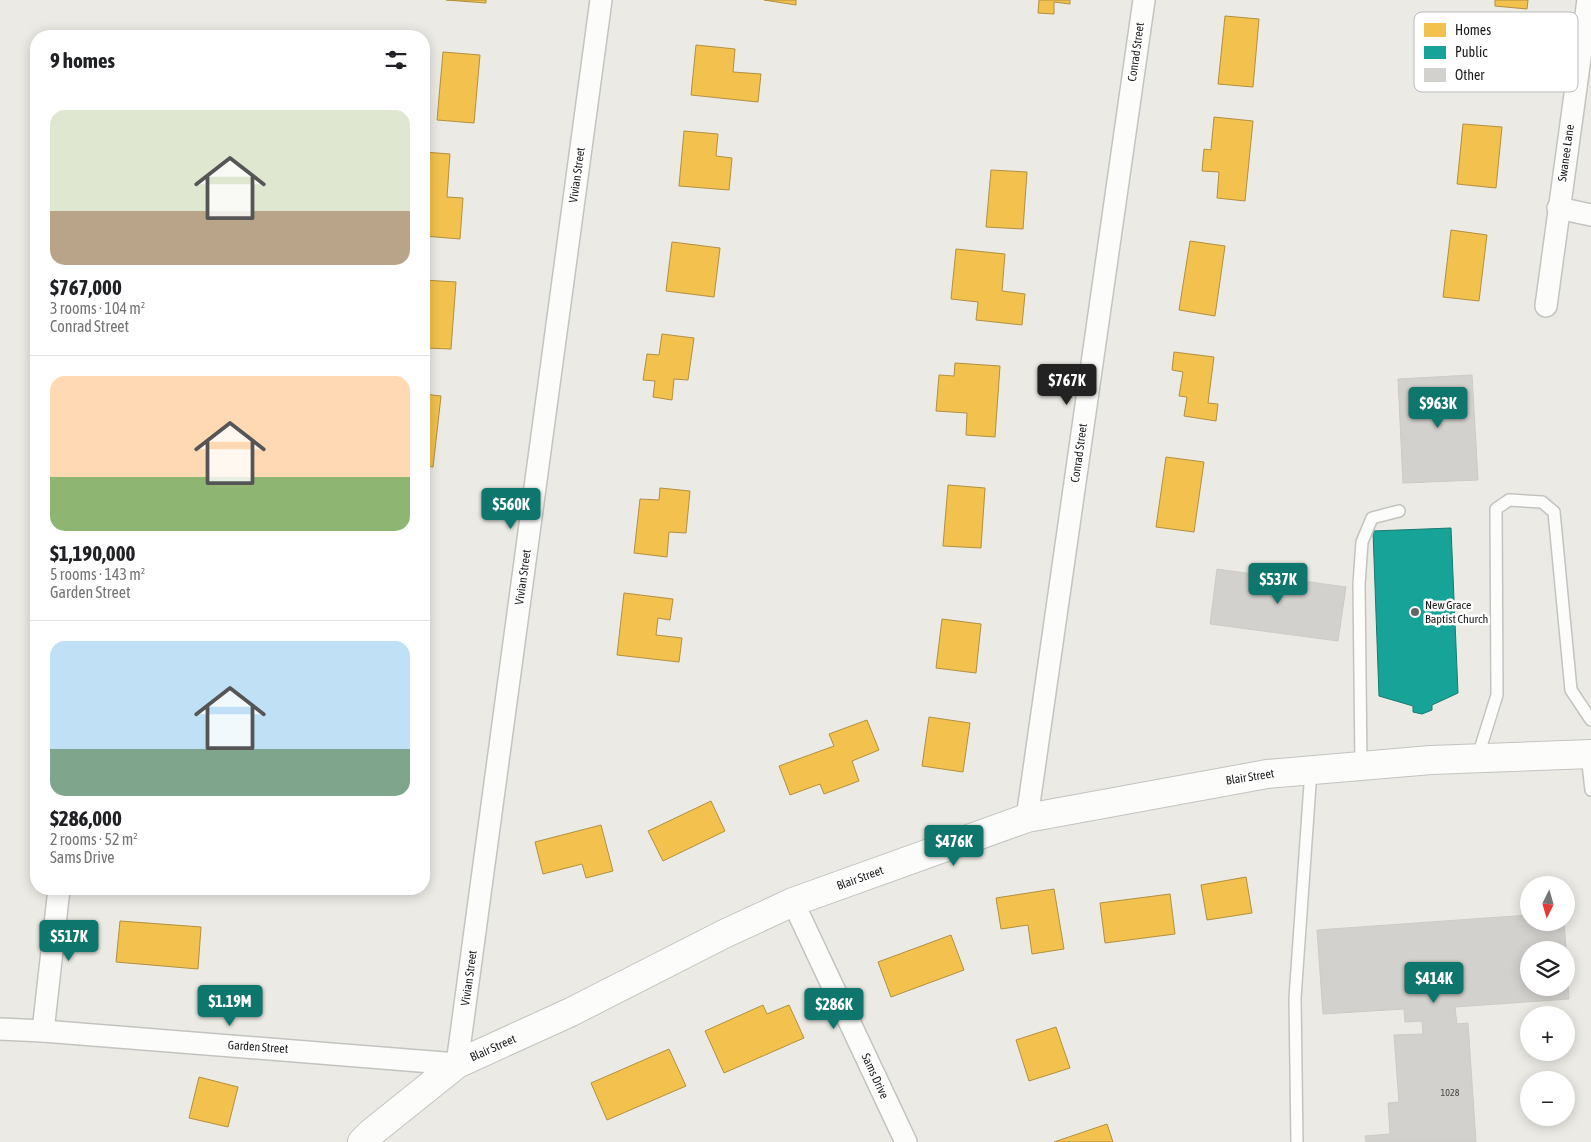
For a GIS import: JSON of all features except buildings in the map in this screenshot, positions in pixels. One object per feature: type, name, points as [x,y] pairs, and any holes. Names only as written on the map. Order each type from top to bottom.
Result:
[{"type":"street","name":"Vivian Street","points":[[457,1064],[600,0]]},
{"type":"street","name":"Conrad Street","points":[[1027,818],[1144,0]]},
{"type":"street","name":"Swanee Lane","points":[[1578,69],[1588,0]]},
{"type":"street","name":"Swanee Lane","points":[[1546,306],[1575,92]]},
{"type":"street","points":[[1558,208],[1591,215]]},
{"type":"street","name":"Blair Street","points":[[362,1142],[457,1064],[571,1012],[724,934],[794,902],[1027,818],[1267,774],[1477,759],[1589,755]]},
{"type":"street","points":[[43,1031],[58,895]]},
{"type":"street","name":"Sams Drive","points":[[794,902],[906,1142]]},
{"type":"street","name":"Garden Street","points":[[0,1029],[334,1053],[457,1064]]},
{"type":"lane","points":[[1477,759],[1497,695],[1496,509],[1509,500],[1542,502],[1554,512],[1571,690],[1591,720]]},
{"type":"lane","points":[[1361,766],[1359,584],[1362,542],[1372,518],[1399,511]]},
{"type":"lane","points":[[1589,755],[1591,790]]},
{"type":"lane","points":[[1296,1142],[1295,998],[1311,770]]},
{"type":"place","name":"New Grace Baptist Church","points":[[1415,612]]}]
